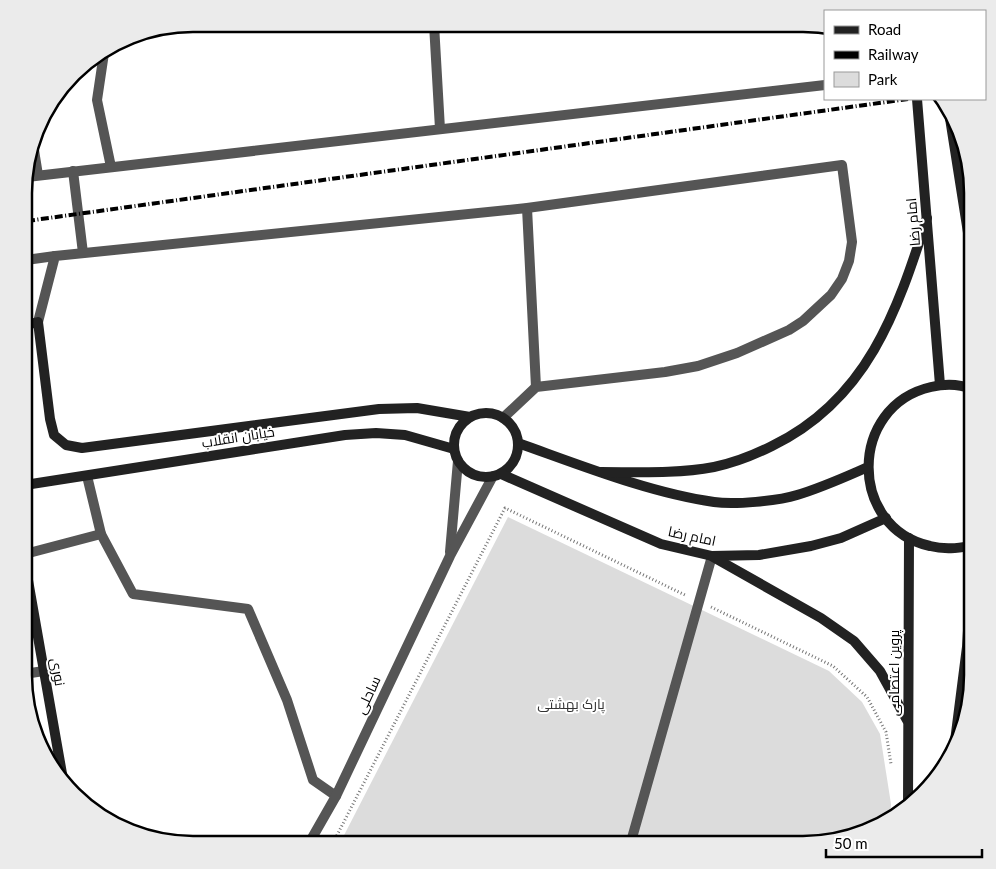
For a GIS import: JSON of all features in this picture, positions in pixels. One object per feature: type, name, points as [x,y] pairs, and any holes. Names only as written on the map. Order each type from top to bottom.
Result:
[{"type":"main road","name":"امام رضا","points":[[917,100],[940,385]]},
{"type":"main road","points":[[954,140],[963,190]]},
{"type":"main road","points":[[601,472],[676,472],[716,466],[752,455],[787,439],[811,423],[836,401],[857,378],[872,356],[892,315],[910,269],[926,218]]},
{"type":"main road","points":[[32,323],[38,322]]},
{"type":"main road","name":"خیابان انقلاب","points":[[38,322],[50,419],[54,435],[66,445],[82,448],[379,409],[417,408],[470,417]]},
{"type":"main road","points":[[963,386],[940,385],[921,390],[903,399],[888,412],[877,428],[870,447],[868,467],[870,485],[876,503],[886,518],[897,529],[909,538],[929,546],[952,549],[964,547]]},
{"type":"main road","points":[[487,413],[503,418],[515,431],[518,444],[514,461],[508,468],[497,475],[483,477],[464,469],[458,461],[454,449],[455,436],[460,425],[470,417],[487,413]]},
{"type":"main road","name":"خیابان انقلاب","points":[[33,484],[345,435],[376,433],[405,435],[454,449]]},
{"type":"main road","points":[[518,444],[674,494],[716,503],[760,501],[796,496],[868,467]]},
{"type":"main road","name":"امام رضا","points":[[497,475],[661,544],[712,556],[759,555],[811,546],[841,538],[886,518]]},
{"type":"main road","name":"پروین اعتصامی","points":[[908,798],[909,538]]},
{"type":"main road","points":[[712,556],[821,618],[854,642],[880,671],[908,721]]},
{"type":"main road","name":"نوری","points":[[33,608],[61,766]]},
{"type":"main road","points":[[958,717],[964,669]]},
{"type":"street","points":[[434,32],[440,129]]},
{"type":"street","points":[[103,61],[96,100],[111,167]]},
{"type":"street","points":[[34,176],[824,85]]},
{"type":"street","points":[[36,162],[38,175]]},
{"type":"street","points":[[32,259],[83,252],[527,208],[842,165],[852,242],[849,261],[842,279],[831,296],[803,321],[789,330],[736,353],[698,366],[665,372],[536,387],[503,418]]},
{"type":"street","points":[[72,171],[83,252]]},
{"type":"street","points":[[527,208],[536,387]]},
{"type":"street","points":[[38,322],[55,256]]},
{"type":"street","points":[[450,556],[458,461]]},
{"type":"street","name":"ساحلی","points":[[313,836],[336,796],[450,556],[497,475]]},
{"type":"street","points":[[87,476],[101,534],[133,594],[248,608],[287,700],[313,780],[336,796]]},
{"type":"street","points":[[33,552],[101,534]]},
{"type":"street","points":[[633,836],[712,556]]},
{"type":"street","points":[[33,673],[44,671]]},
{"type":"path","points":[[337,836],[505,508],[833,666],[867,697],[886,732],[892,768]]},
{"type":"green space","name":"پارک بهشتی","points":[[508,517],[829,671],[862,702],[880,734],[891,804],[891,810],[864,824],[834,833],[813,836],[344,836]]},
{"type":"railway","points":[[32,220],[901,100]]}]
